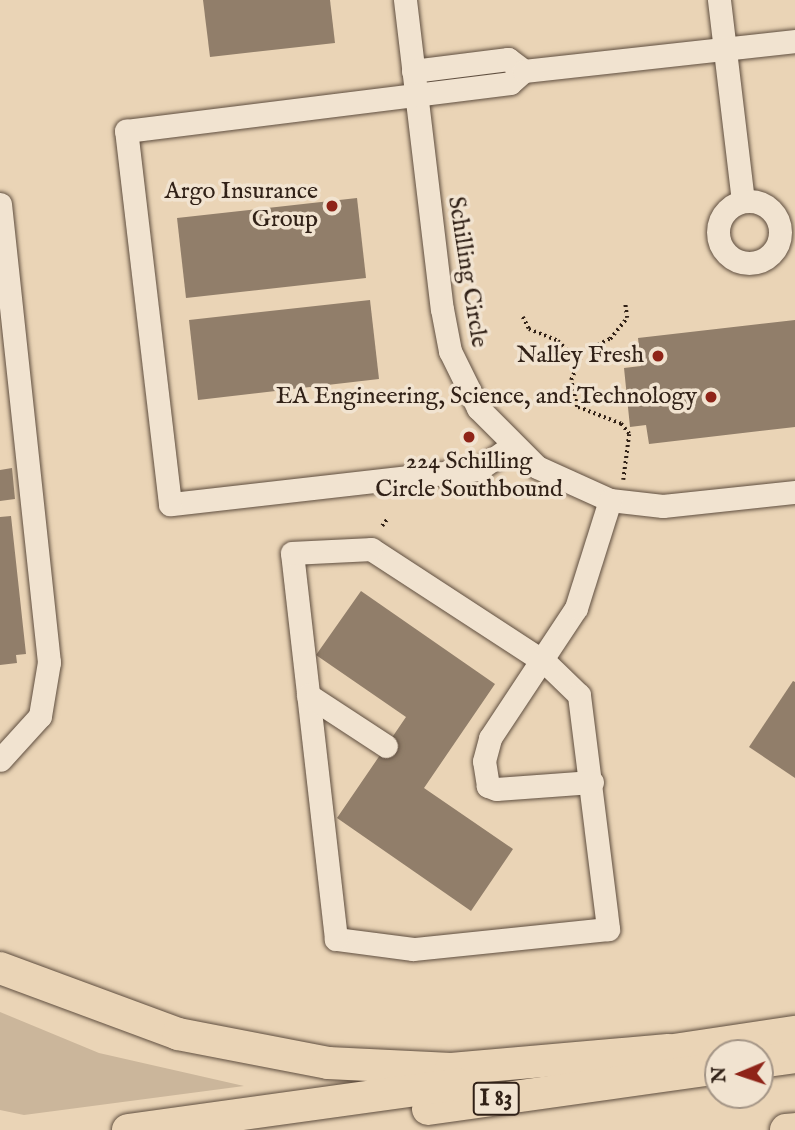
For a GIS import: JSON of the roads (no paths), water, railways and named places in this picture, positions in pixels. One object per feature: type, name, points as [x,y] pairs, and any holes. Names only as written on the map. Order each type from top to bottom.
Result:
[{"type":"highway","points":[[0,968],[178,1034],[328,1063],[451,1069],[668,1050]]},
{"type":"highway","points":[[128,1130],[795,1032]]},
{"type":"highway","points":[[774,1060],[795,1056]]},
{"type":"highway","name":"I 83","points":[[274,1130],[704,1070]]},
{"type":"highway","points":[[786,1130],[795,1129]]},
{"type":"street","name":"Schilling Circle","points":[[405,0],[450,351],[478,408],[512,446],[562,482],[610,500],[663,506],[795,492]]},
{"type":"street","points":[[719,0],[744,200]]},
{"type":"street","points":[[512,446],[479,469],[170,503],[126,131],[510,83],[524,71],[795,41]]},
{"type":"street","points":[[414,71],[508,59],[524,71]]},
{"type":"street","points":[[0,204],[49,662],[40,716],[0,760]]},
{"type":"street","points":[[592,782],[488,786],[490,738],[546,663],[576,608],[610,500]]},
{"type":"street","points":[[372,549],[546,663],[579,695],[592,782],[608,929],[413,949],[336,939],[308,695],[292,553],[372,549]]},
{"type":"street","points":[[308,695],[386,746]]},
{"type":"place","name":"Argo Insurance Group","points":[[332,206]]},
{"type":"place","name":"Nalley Fresh","points":[[658,356]]},
{"type":"place","name":"EA Engineering, Science, and Technology","points":[[711,397]]},
{"type":"place","name":"224 Schilling Circle Southbound","points":[[469,437]]}]
